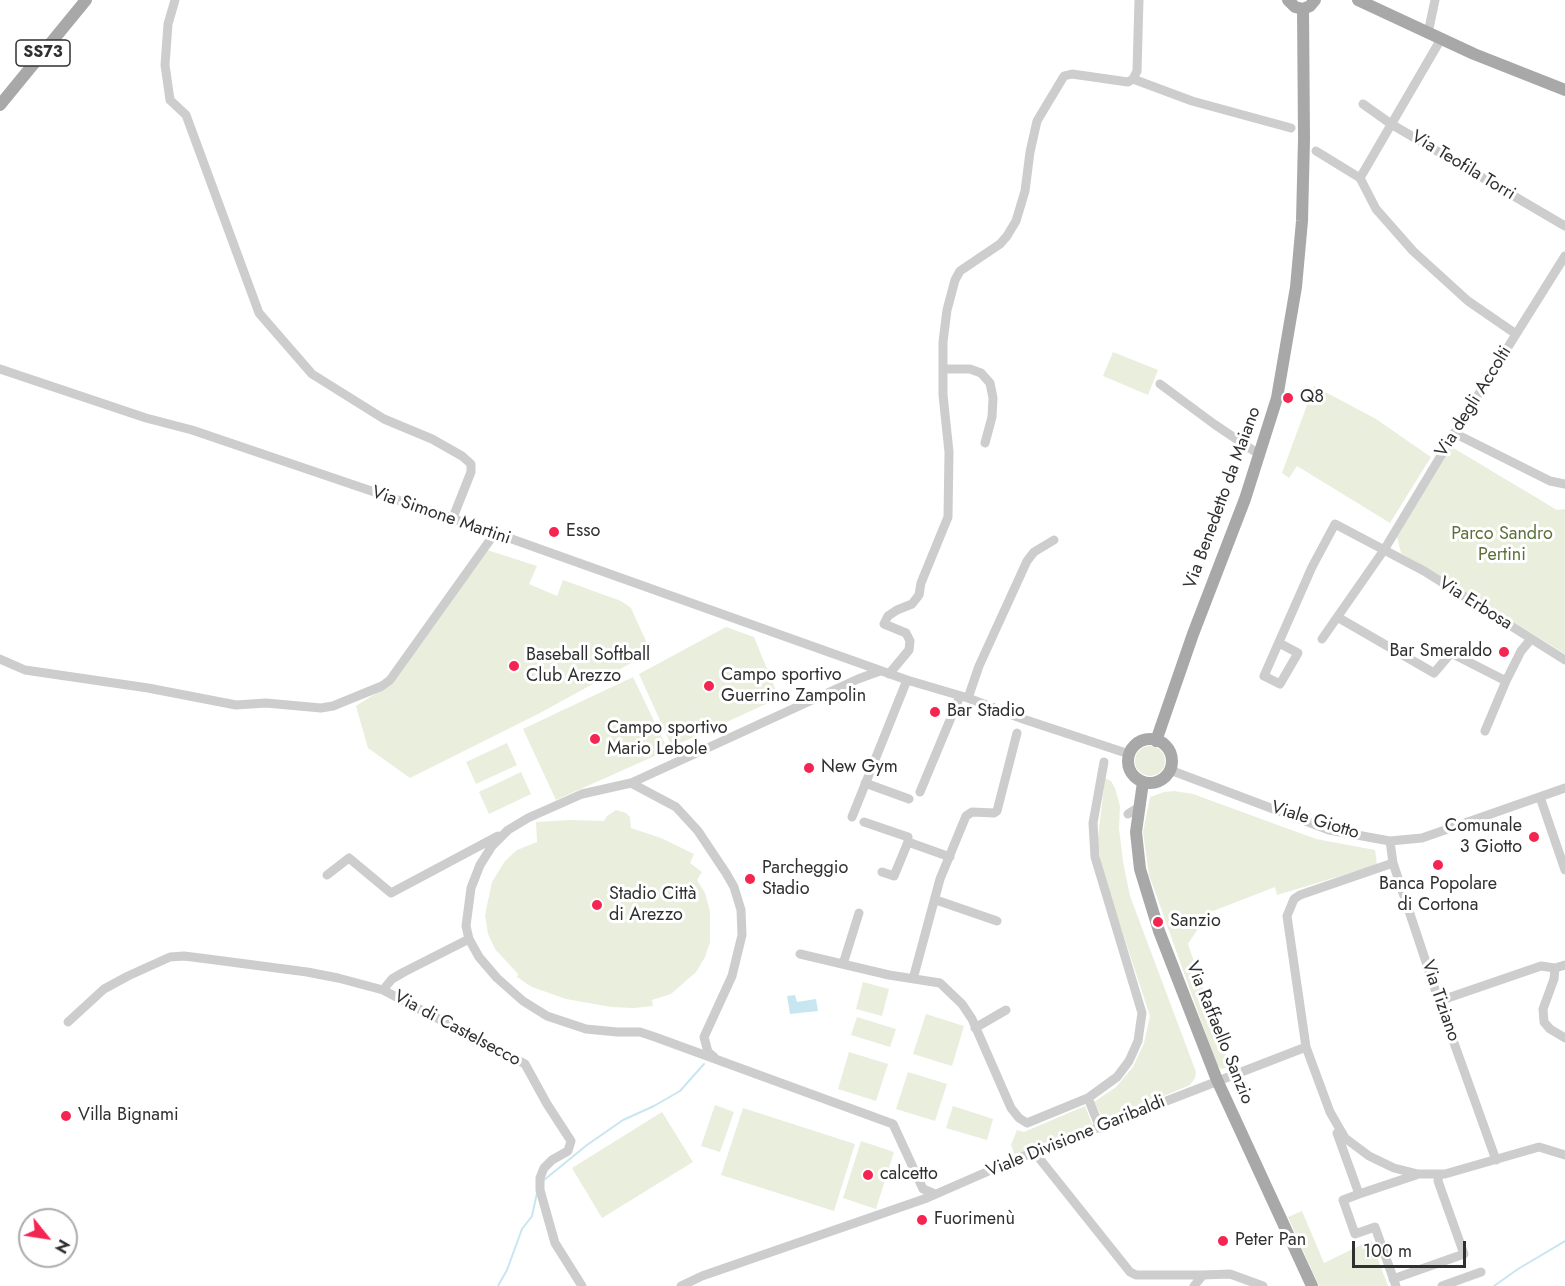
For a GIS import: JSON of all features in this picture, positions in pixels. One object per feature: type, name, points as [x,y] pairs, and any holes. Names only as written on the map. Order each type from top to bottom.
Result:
[{"type":"main road","name":"SS73","points":[[0,105],[86,0]]},
{"type":"main road","points":[[1288,0],[1295,7],[1303,9],[1311,6],[1315,0]]},
{"type":"main road","points":[[1358,0],[1441,39],[1565,90]]},
{"type":"main road","name":"Via Benedetto da Maiano","points":[[1156,741],[1193,633],[1260,455],[1277,398],[1296,287],[1302,221],[1303,9]]},
{"type":"main road","points":[[1143,741],[1156,741],[1162,743],[1170,753],[1172,759],[1170,770],[1162,780],[1143,782],[1137,779],[1129,768],[1129,753],[1143,741]]},
{"type":"main road","name":"Via Raffaello Sanzio","points":[[1143,782],[1134,811],[1136,832],[1140,869],[1159,931],[1217,1080],[1312,1286]]},
{"type":"street","points":[[175,0],[168,24],[165,65],[170,99],[186,116],[259,313],[312,374],[384,419],[432,439],[462,456],[471,464],[471,472],[452,520]]},
{"type":"street","points":[[885,673],[909,650],[910,641],[906,633],[884,624],[888,616],[912,604],[919,595],[921,583],[948,517],[949,452],[943,369],[944,331],[955,280],[960,271],[1000,244],[1016,221],[1025,191],[1037,121],[1064,76],[1072,74],[1128,82],[1133,79],[1137,71],[1139,0]]},
{"type":"street","points":[[1428,33],[1436,0]]},
{"type":"street","points":[[1360,178],[1441,39]]},
{"type":"street","points":[[1133,79],[1192,101],[1291,128]]},
{"type":"street","name":"Via Teofila Torri","points":[[1362,104],[1391,124],[1565,226]]},
{"type":"street","points":[[1316,151],[1360,178],[1376,209],[1413,251],[1468,301],[1516,334]]},
{"type":"street","name":"Via degli Accolti","points":[[1322,639],[1339,618],[1384,550],[1565,256]]},
{"type":"street","name":"Via Simone Martini","points":[[0,369],[146,418],[192,430],[495,533],[885,673]]},
{"type":"street","points":[[943,369],[970,369],[981,373],[990,383],[993,398],[992,417],[985,443]]},
{"type":"street","points":[[1160,384],[1260,455]]},
{"type":"street","points":[[1454,433],[1550,481],[1565,484]]},
{"type":"street","name":"Via Erbosa","points":[[1279,644],[1311,567],[1335,524],[1424,572],[1565,660]]},
{"type":"street","points":[[0,659],[25,670],[148,688],[236,705],[266,703],[321,708],[333,706],[382,686],[390,680],[495,533]]},
{"type":"street","points":[[920,792],[1027,561],[1034,552],[1054,540]]},
{"type":"street","points":[[1339,618],[1434,673],[1451,653],[1506,681]]},
{"type":"street","points":[[1485,731],[1521,651],[1531,639]]},
{"type":"street","points":[[327,875],[349,858],[392,893],[528,818],[582,794],[631,783],[858,679],[885,673],[964,697],[1129,753]]},
{"type":"street","points":[[852,818],[906,680]]},
{"type":"street","points":[[913,979],[940,879],[966,816],[972,812],[994,813],[997,811],[1017,734]]},
{"type":"street","points":[[800,954],[889,975],[940,983],[962,1005],[975,1028],[1011,1108],[1019,1118],[1027,1123],[1088,1098],[1118,1077],[1129,1061],[1138,1041],[1142,1013],[1095,857],[1094,823],[1104,762]]},
{"type":"street","name":"Viale Giotto","points":[[1170,770],[1329,830],[1390,840],[1422,838],[1565,788]]},
{"type":"street","points":[[631,783],[676,807],[698,831],[734,887],[741,910],[742,935],[732,976],[704,1037],[708,1052],[721,1062]]},
{"type":"street","points":[[865,783],[909,799]]},
{"type":"street","points":[[1540,797],[1564,867]]},
{"type":"street","points":[[864,822],[908,837],[894,876],[882,872]]},
{"type":"street","points":[[508,830],[492,846],[480,865],[471,888],[466,918],[469,939],[479,957],[497,978],[524,1001],[547,1016],[586,1029],[640,1032],[893,1124],[928,1194],[914,1203],[702,1276],[681,1286]]},
{"type":"street","name":"Via Tiziano","points":[[1390,840],[1393,863],[1496,1160]]},
{"type":"street","points":[[908,842],[950,857]]},
{"type":"street","points":[[1359,1194],[1306,1047],[1287,916],[1289,907],[1300,895],[1393,863]]},
{"type":"street","points":[[936,900],[997,921]]},
{"type":"street","points":[[843,963],[859,913]]},
{"type":"street","name":"Via di Castelsecco","points":[[383,990],[392,979],[469,939]]},
{"type":"street","name":"Via di Castelsecco","points":[[68,1022],[104,989],[170,957],[208,958],[307,972],[383,990],[525,1064],[571,1141],[568,1151],[552,1160],[544,1168],[540,1178],[540,1190],[555,1243],[582,1286]]},
{"type":"street","points":[[1439,1001],[1542,966],[1560,967],[1543,1009],[1544,1022],[1550,1029],[1565,1038]]},
{"type":"street","points":[[975,1028],[1006,1010]]},
{"type":"street","name":"Viale Divisione Garibaldi","points":[[928,1194],[1306,1047]]},
{"type":"street","points":[[1088,1098],[1100,1128]]},
{"type":"street","points":[[1330,1112],[1345,1138],[1369,1156],[1394,1168],[1418,1174],[1439,1174],[1539,1147],[1565,1155]]},
{"type":"street","points":[[1035,1153],[1125,1267],[1136,1275],[1230,1274],[1263,1286]]},
{"type":"street","points":[[1418,1174],[1343,1200],[1355,1234],[1375,1227],[1395,1283],[1464,1254],[1438,1181],[1439,1174]]},
{"type":"street","points":[[1442,1286],[1481,1272]]},
{"type":"street","points":[[1194,1286],[1203,1275]]},
{"type":"green space","points":[[1113,352],[1158,370],[1148,395],[1103,376]]},
{"type":"green space","name":"Parco Sandro Pertini","points":[[1314,386],[1376,419],[1431,457],[1390,523],[1297,466],[1289,478],[1282,473]]},
{"type":"green space","name":"Parco Sandro Pertini","points":[[1450,446],[1557,510],[1565,509],[1565,654],[1401,553],[1397,537]]},
{"type":"green space","name":"Baseball Softball Club Arezzo","points":[[487,550],[537,566],[529,584],[557,596],[563,580],[621,601],[631,608],[651,652],[540,713],[410,778],[368,748],[356,706],[383,689]]},
{"type":"green space","name":"Campo sportivo Guerrino Zampolin","points":[[726,627],[754,637],[779,698],[672,747],[639,674]]},
{"type":"green space","name":"Campo sportivo Mario Lebole","points":[[633,677],[668,750],[556,800],[523,729]]},
{"type":"green space","points":[[507,743],[517,765],[476,784],[466,762]]},
{"type":"green space","points":[[1150,746],[1161,750],[1165,761],[1161,772],[1150,776],[1139,772],[1135,761],[1139,750]]},
{"type":"green space","points":[[521,772],[531,794],[489,814],[479,792]]},
{"type":"green space","points":[[1105,778],[1111,781],[1115,788],[1120,806],[1119,828],[1130,896],[1196,1072],[1190,1085],[1104,1121],[1094,1102],[1116,1087],[1133,1067],[1144,1043],[1150,1016],[1101,867],[1098,838]]},
{"type":"green space","points":[[1174,791],[1193,794],[1316,839],[1375,850],[1377,865],[1277,895],[1275,887],[1208,913],[1188,944],[1230,1067],[1221,1069],[1217,1065],[1149,875],[1143,832],[1150,797]]},
{"type":"green space","name":"Stadio Città di Arezzo","points":[[616,810],[630,817],[631,828],[661,838],[694,854],[690,863],[702,872],[697,880],[705,893],[710,911],[710,942],[705,957],[696,972],[671,994],[652,1000],[653,1006],[611,1007],[566,999],[532,987],[517,977],[518,974],[495,949],[488,934],[485,915],[492,882],[505,861],[517,850],[537,842],[536,822],[604,821]]},
{"type":"green space","points":[[863,982],[889,989],[882,1016],[856,1009]]},
{"type":"green space","points":[[926,1014],[964,1026],[952,1066],[913,1054]]},
{"type":"green space","points":[[857,1017],[896,1029],[890,1047],[851,1035]]},
{"type":"green space","points":[[849,1052],[888,1064],[876,1101],[838,1089]]},
{"type":"green space","points":[[908,1072],[947,1084],[935,1121],[896,1109]]},
{"type":"green space","points":[[715,1105],[734,1112],[720,1152],[701,1146]]},
{"type":"green space","points":[[953,1106],[993,1119],[987,1140],[946,1128]]},
{"type":"green space","points":[[1085,1106],[1093,1126],[1015,1156],[1011,1145],[1017,1130],[1024,1132]]},
{"type":"green space","points":[[743,1108],[855,1144],[834,1211],[721,1175]]},
{"type":"green space","points":[[662,1112],[693,1162],[602,1218],[572,1168]]},
{"type":"green space","name":"calcetto","points":[[861,1141],[894,1152],[876,1209],[843,1198]]},
{"type":"green space","points":[[1302,1211],[1324,1263],[1371,1240],[1388,1286],[1319,1286],[1288,1217]]},
{"type":"water","points":[[795,995],[797,1002],[816,999],[818,1011],[790,1014],[787,996]]},
{"type":"waterway","points":[[544,1180],[587,1145],[623,1120],[680,1091],[704,1064]]},
{"type":"waterway","points":[[498,1286],[507,1270],[522,1229],[532,1216],[537,1193]]},
{"type":"waterway","points":[[1494,1286],[1565,1241]]},
{"type":"place","name":"Q8","points":[[1288,398]]},
{"type":"place","name":"Esso","points":[[554,532]]},
{"type":"place","name":"Bar Smeraldo","points":[[1504,652]]},
{"type":"place","name":"Baseball Softball Club Arezzo","points":[[514,666]]},
{"type":"place","name":"Campo sportivo Guerrino Zampolin","points":[[709,686]]},
{"type":"place","name":"Bar Stadio","points":[[935,712]]},
{"type":"place","name":"Campo sportivo Mario Lebole","points":[[595,739]]},
{"type":"place","name":"New Gym","points":[[809,768]]},
{"type":"place","name":"Comunale 3 Giotto","points":[[1534,837]]},
{"type":"place","name":"Banca Popolare di Cortona","points":[[1438,865]]},
{"type":"place","name":"Parcheggio Stadio","points":[[750,879]]},
{"type":"place","name":"Stadio Città di Arezzo","points":[[597,905]]},
{"type":"place","name":"Sanzio","points":[[1158,922]]},
{"type":"place","name":"Villa Bignami","points":[[66,1116]]},
{"type":"place","name":"calcetto","points":[[868,1175]]},
{"type":"place","name":"Fuorimenù","points":[[922,1220]]},
{"type":"place","name":"Peter Pan","points":[[1223,1241]]}]
